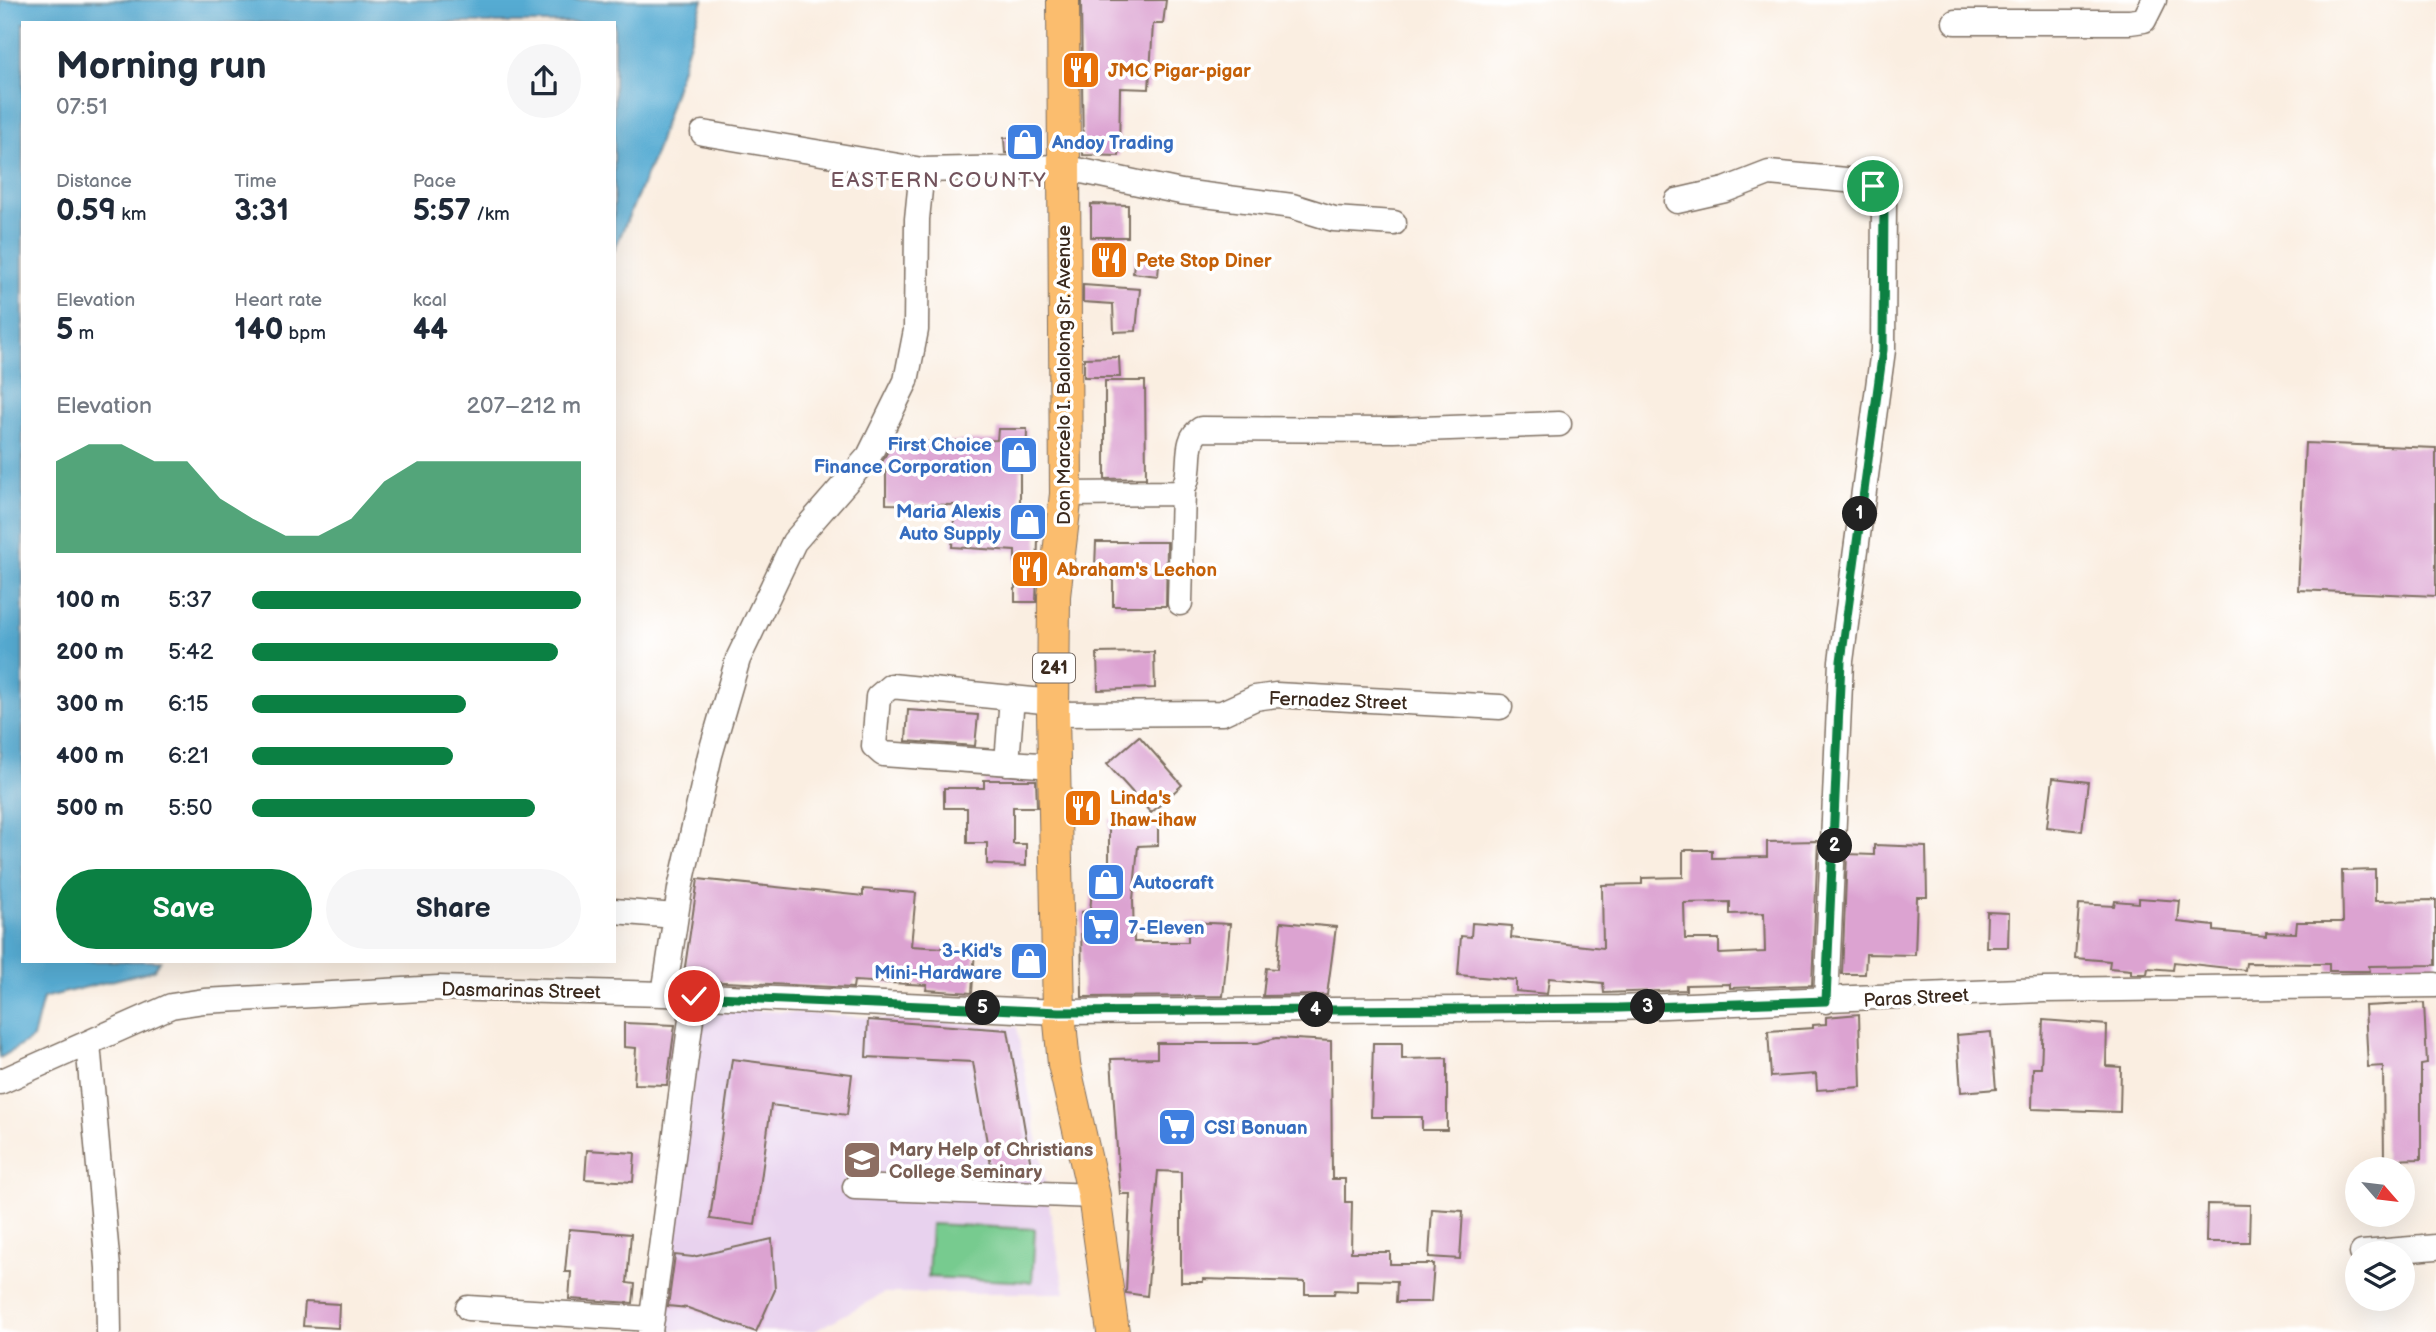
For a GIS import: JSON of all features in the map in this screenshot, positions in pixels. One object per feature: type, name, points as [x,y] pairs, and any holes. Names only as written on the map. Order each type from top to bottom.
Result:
[{"type":"main road","name":"Don Marcelo I. Balolong Sr. Avenue","points":[[1063,0],[1066,494],[1054,596],[1053,708],[1059,1012],[1064,1064],[1094,1196],[1113,1332]]},
{"type":"street","points":[[1955,22],[2130,22],[2144,20],[2154,0]]},
{"type":"street","points":[[703,132],[922,170],[1063,167],[1181,192],[1292,206],[1334,219],[1394,223]]},
{"type":"street","points":[[664,994],[676,916],[710,755],[738,659],[794,542],[869,456],[906,381],[916,330],[917,219],[922,170]]},
{"type":"street","points":[[1677,201],[1725,190],[1769,173],[1857,181],[1873,186],[1884,201],[1883,350],[1841,661],[1826,1001]]},
{"type":"street","points":[[1181,603],[1183,491],[1192,438],[1201,429],[1394,430],[1559,424]]},
{"type":"street","points":[[1066,494],[1183,491]]},
{"type":"street","name":"Fernadez Street","points":[[1007,763],[877,751],[874,746],[878,697],[891,686],[1012,697],[1053,708],[1222,713],[1255,698],[1276,695],[1500,707]]},
{"type":"street","points":[[1012,697],[1007,763],[1054,766]]},
{"type":"street","points":[[616,911],[676,916]]},
{"type":"street","name":"Paras Street","points":[[1059,1012],[1619,1008],[2044,990],[2436,985]]},
{"type":"street","name":"Dasmarinas Street","points":[[0,1082],[171,1006],[204,1001],[439,988],[664,994],[1059,1012]]},
{"type":"street","points":[[468,1308],[651,1326],[694,996]]},
{"type":"street","points":[[88,1043],[108,1268],[109,1332]]},
{"type":"street","points":[[855,1187],[1094,1196]]},
{"type":"street","points":[[2415,1249],[2436,1247]]},
{"type":"shaded area","name":"Mary Help of Christians College Seminary","points":[[702,1007],[1017,1027],[1065,1293],[884,1293],[813,1332],[661,1330]]},
{"type":"green space","points":[[931,1224],[1035,1229],[1032,1282],[928,1277]]},
{"type":"water","points":[[0,0],[703,0],[655,154],[616,246],[616,21],[21,21],[21,963],[159,963],[154,970],[43,998],[33,1038],[0,1058]]},
{"type":"building","points":[[1081,0],[1166,0],[1163,24],[1153,24],[1149,89],[1120,88],[1119,156],[1083,155]]},
{"type":"building","points":[[1029,136],[1030,153],[1005,153],[1004,138]]},
{"type":"building","points":[[1091,204],[1128,205],[1128,237],[1091,237]]},
{"type":"building","points":[[1135,250],[1160,253],[1158,276],[1133,273]]},
{"type":"building","points":[[1083,285],[1140,289],[1136,331],[1114,332],[1113,304],[1083,302]]},
{"type":"building","points":[[1119,357],[1120,377],[1084,377],[1084,358]]},
{"type":"building","points":[[1105,381],[1145,381],[1146,478],[1105,479]]},
{"type":"building","points":[[998,429],[1027,429],[1026,469],[1020,469],[1020,508],[1039,509],[1036,602],[1015,602],[1015,551],[952,547],[955,505],[886,504],[886,469],[880,469],[880,466],[892,443],[997,440]]},
{"type":"building","points":[[2305,443],[2436,448],[2436,596],[2298,590]]},
{"type":"building","points":[[1096,542],[1167,542],[1166,606],[1113,606],[1113,568],[1095,568]]},
{"type":"building","points":[[1154,652],[1155,688],[1098,690],[1097,653]]},
{"type":"building","points":[[908,710],[978,715],[975,746],[906,741]]},
{"type":"building","points":[[1139,736],[1182,785],[1151,813],[1107,764]]},
{"type":"building","points":[[2053,778],[2088,782],[2082,831],[2047,827]]},
{"type":"building","points":[[984,780],[1036,780],[1037,807],[1013,807],[1013,844],[1026,844],[1026,866],[987,864],[987,843],[967,843],[967,808],[944,808],[944,788],[984,788]]},
{"type":"building","points":[[1109,819],[1158,819],[1158,845],[1138,846],[1133,900],[1134,942],[1188,942],[1188,922],[1230,924],[1223,996],[1082,997],[1081,912],[1090,911],[1094,869],[1109,870]]},
{"type":"building","points":[[1818,841],[1812,985],[1730,988],[1730,984],[1686,985],[1686,990],[1604,993],[1603,983],[1549,978],[1547,994],[1516,991],[1516,980],[1458,975],[1461,936],[1471,937],[1472,923],[1512,926],[1511,938],[1603,948],[1602,885],[1642,884],[1642,878],[1683,877],[1683,850],[1712,850],[1712,858],[1767,857],[1767,842]],"holes":[[[1730,902],[1730,914],[1764,913],[1765,952],[1719,954],[1719,939],[1685,939],[1684,903]]]},
{"type":"building","points":[[1874,845],[1926,847],[1927,897],[1917,897],[1915,955],[1866,954],[1865,974],[1842,974],[1847,854],[1874,855]]},
{"type":"building","points":[[2375,870],[2375,901],[2436,900],[2436,965],[2369,966],[2370,971],[2329,971],[2329,964],[2246,963],[2245,970],[2174,962],[2173,970],[2148,968],[2147,974],[2131,974],[2131,970],[2109,968],[2110,961],[2075,958],[2079,904],[2114,906],[2115,901],[2139,903],[2139,898],[2180,901],[2178,922],[2214,926],[2214,931],[2266,936],[2266,932],[2296,933],[2297,922],[2343,922],[2342,871]]},
{"type":"building","points":[[698,879],[863,896],[863,889],[916,893],[911,946],[975,950],[972,993],[926,990],[927,985],[854,981],[853,988],[683,980]]},
{"type":"building","points":[[1987,912],[2009,913],[2008,947],[1986,947]]},
{"type":"building","points":[[1281,922],[1336,927],[1327,995],[1263,996],[1266,968],[1277,969]]},
{"type":"building","points":[[2424,1003],[2427,1064],[2421,1065],[2421,1159],[2384,1157],[2383,1066],[2368,1067],[2365,1006]]},
{"type":"building","points":[[1859,1014],[1861,1087],[1817,1090],[1816,1074],[1771,1077],[1768,1031],[1813,1028],[1813,1025],[1826,1024],[1826,1017]]},
{"type":"building","points":[[868,1020],[1008,1030],[1032,1172],[993,1177],[973,1062],[866,1057]]},
{"type":"building","points":[[2043,1020],[2107,1025],[2106,1066],[2121,1067],[2120,1112],[2032,1109],[2033,1068],[2041,1068]]},
{"type":"building","points":[[624,1023],[675,1025],[667,1085],[634,1084],[636,1048],[624,1047]]},
{"type":"building","points":[[1991,1032],[1996,1089],[1961,1092],[1957,1035]]},
{"type":"building","points":[[1276,1038],[1331,1041],[1332,1179],[1345,1179],[1345,1202],[1352,1202],[1351,1252],[1390,1252],[1390,1264],[1434,1264],[1431,1302],[1396,1302],[1397,1281],[1357,1280],[1357,1291],[1335,1290],[1334,1294],[1305,1294],[1305,1282],[1203,1279],[1203,1282],[1181,1282],[1181,1172],[1158,1171],[1147,1296],[1126,1293],[1130,1194],[1120,1194],[1111,1059],[1157,1058],[1157,1043],[1258,1043]]},
{"type":"building","points":[[1373,1043],[1402,1043],[1402,1059],[1447,1058],[1447,1130],[1422,1130],[1422,1117],[1371,1117]]},
{"type":"building","points":[[732,1059],[852,1074],[847,1115],[771,1105],[755,1225],[710,1219]]},
{"type":"building","points":[[587,1150],[635,1153],[633,1182],[585,1179]]},
{"type":"building","points":[[2207,1204],[2250,1205],[2249,1242],[2206,1242]]},
{"type":"building","points":[[1432,1209],[1463,1211],[1460,1259],[1429,1257]]},
{"type":"building","points":[[569,1229],[631,1234],[627,1283],[635,1284],[633,1303],[569,1299],[571,1272],[565,1272]]},
{"type":"building","points":[[772,1239],[775,1290],[756,1332],[688,1308],[668,1306],[675,1255],[693,1257]]},
{"type":"building","points":[[305,1302],[339,1304],[338,1328],[303,1326]]},
{"type":"place","name":"JMC Pigar-pigar","points":[[1081,70]]},
{"type":"place","name":"Andoy Trading","points":[[1025,142]]},
{"type":"place","name":"Pete Stop Diner","points":[[1109,260]]},
{"type":"place","name":"First Choice Finance Corporation","points":[[1019,455]]},
{"type":"place","name":"Maria Alexis Auto Supply","points":[[1028,522]]},
{"type":"place","name":"Abraham's Lechon","points":[[1030,569]]},
{"type":"place","name":"Linda's Ihaw-ihaw","points":[[1083,808]]},
{"type":"place","name":"Autocraft","points":[[1106,882]]},
{"type":"place","name":"7-Eleven","points":[[1101,927]]},
{"type":"place","name":"3-Kid's Mini-Hardware","points":[[1029,961]]},
{"type":"place","name":"CSI Bonuan","points":[[1177,1127]]},
{"type":"place","name":"Mary Help of Christians College Seminary","points":[[862,1160]]},
{"type":"district","name":"EASTERN COUNTY","points":[[939,180]]},
{"type":"route","points":[[694,996],[1059,1012],[1619,1008],[1826,1001],[1836,824],[1841,661],[1883,350],[1884,201],[1873,186]]}]
